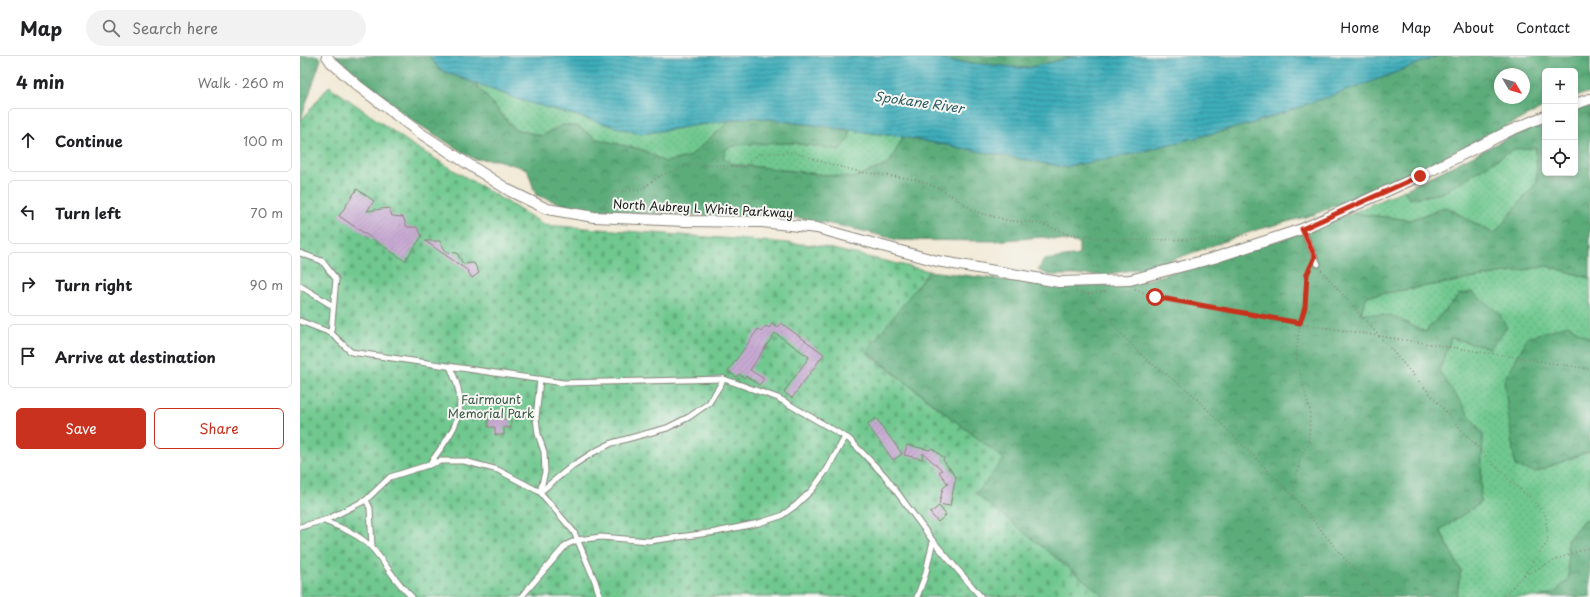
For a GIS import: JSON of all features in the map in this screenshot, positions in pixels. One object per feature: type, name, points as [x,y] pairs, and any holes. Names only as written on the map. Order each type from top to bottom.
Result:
[{"type":"street","name":"North Aubrey L White Parkway","points":[[327,56],[331,62],[358,86],[420,133],[510,191],[547,208],[594,217],[685,221],[762,222],[817,228],[937,261],[1059,282],[1130,280],[1214,258],[1302,229],[1420,176],[1507,132],[1542,117]]},
{"type":"street","points":[[1578,103],[1590,99]]},
{"type":"lane","points":[[1302,229],[1318,264]]},
{"type":"lane","points":[[300,253],[322,261],[336,279],[330,333]]},
{"type":"lane","points":[[300,286],[333,306]]},
{"type":"lane","points":[[300,321],[330,333],[351,352],[564,383],[724,379],[778,398],[845,437],[885,476],[933,541],[981,597]]},
{"type":"lane","points":[[429,465],[454,428],[461,410],[459,392],[450,366]]},
{"type":"lane","points":[[540,379],[536,418],[538,434],[544,452],[545,472],[540,492]]},
{"type":"lane","points":[[540,492],[572,466],[594,452],[612,443],[667,428],[689,417],[709,403],[724,379]]},
{"type":"lane","points":[[520,597],[566,545],[577,540],[601,537],[649,541],[716,532],[759,523],[781,516],[812,490],[828,468],[845,437]]},
{"type":"lane","points":[[300,527],[323,521],[366,500],[390,477],[441,461],[464,461],[498,470],[540,492],[574,532],[600,597]]},
{"type":"lane","points":[[366,500],[370,508],[372,548]]},
{"type":"lane","points":[[323,521],[346,531],[372,548],[392,576],[412,597]]},
{"type":"lane","points":[[917,597],[925,576],[933,541]]},
{"type":"path","points":[[594,217],[614,192],[640,190],[660,176],[692,164],[744,167],[759,154],[794,152],[826,163],[860,172],[914,179],[941,189],[976,212],[1011,221],[1039,223],[1069,234],[1099,238],[1137,240],[1211,240],[1255,235]]},
{"type":"path","points":[[1293,496],[1300,459],[1309,441],[1310,411],[1296,358],[1300,323],[1305,307],[1307,274],[1315,257]]},
{"type":"path","points":[[1318,264],[1322,271],[1468,437],[1510,481],[1530,497],[1546,516],[1548,541],[1523,576],[1502,597]]},
{"type":"path","points":[[1133,289],[1155,297],[1300,323],[1590,369]]},
{"type":"path","points":[[1087,294],[1121,334],[1147,360],[1190,392],[1293,496],[1343,557],[1382,597]]},
{"type":"path","points":[[1523,576],[1560,558],[1590,547]]},
{"type":"green space","points":[[300,56],[319,56],[321,59],[300,122]]},
{"type":"green space","points":[[333,56],[429,56],[440,70],[476,84],[514,129],[542,136],[562,125],[577,126],[597,139],[643,150],[665,162],[689,157],[731,120],[752,117],[849,130],[850,137],[840,150],[793,143],[743,144],[727,148],[723,157],[732,164],[853,178],[889,164],[903,137],[1064,167],[1119,157],[1250,124],[1363,85],[1438,56],[1590,56],[1590,92],[1578,96],[1578,68],[1542,68],[1542,108],[1417,171],[1313,215],[1256,230],[1155,266],[1103,275],[1049,275],[1038,270],[1044,260],[1079,255],[1079,243],[1042,237],[994,241],[898,240],[851,228],[800,218],[630,213],[567,206],[536,195],[527,169],[497,160],[474,159],[410,119]]},
{"type":"green space","points":[[924,56],[1076,56],[1027,68],[949,61]]},
{"type":"green space","points":[[476,84],[520,100],[641,134],[731,120],[689,157],[665,162],[643,150],[597,139],[577,126],[562,125],[542,136],[514,129]]},
{"type":"green space","name":"Fairmount Memorial Park","points":[[329,86],[414,146],[545,225],[815,245],[929,271],[866,352],[1004,459],[976,494],[1105,597],[300,597],[300,122]]},
{"type":"green space","points":[[1590,104],[1590,278],[1548,266],[1367,296],[1360,313],[1392,316],[1425,332],[1460,294],[1472,292],[1499,313],[1507,328],[1490,348],[1451,338],[1439,371],[1483,435],[1480,503],[1440,530],[1461,571],[1456,597],[1105,597],[976,494],[1004,459],[866,351],[929,271],[1055,286],[1130,285],[1286,238],[1352,213],[1410,220],[1446,207],[1494,234],[1537,182],[1536,148],[1514,149],[1442,193],[1409,199],[1404,190],[1542,122],[1542,176],[1578,176],[1578,108]]},
{"type":"green space","points":[[849,130],[903,137],[889,164],[853,178],[732,164],[723,157],[727,148],[743,144],[793,143],[840,150],[850,137]]},
{"type":"green space","points":[[1536,147],[1537,182],[1494,234],[1446,207],[1410,220],[1352,213],[1404,190],[1409,199],[1442,193],[1514,149]]},
{"type":"green space","points":[[1548,266],[1590,278],[1590,339],[1568,325],[1535,472],[1590,451],[1590,521],[1583,521],[1567,541],[1569,578],[1555,593],[1539,597],[1456,597],[1461,571],[1440,530],[1480,503],[1483,435],[1439,371],[1451,338],[1460,294],[1425,332],[1392,316],[1360,314],[1367,296]]},
{"type":"green space","points":[[1568,325],[1590,339],[1590,451],[1535,472],[1515,466],[1504,381],[1528,337]]},
{"type":"green space","points":[[1583,521],[1590,521],[1590,597],[1539,597],[1555,593],[1569,578],[1567,541]]},
{"type":"water","name":"Spokane River","points":[[429,56],[924,56],[949,61],[1027,68],[1076,56],[1438,56],[1363,85],[1250,124],[1119,157],[1064,167],[903,137],[752,117],[641,134],[520,100],[440,70]]},
{"type":"building","points":[[357,189],[374,201],[367,211],[389,208],[392,216],[403,217],[407,227],[417,227],[422,236],[405,261],[339,216]]},
{"type":"building","points":[[425,241],[440,241],[446,252],[457,253],[463,264],[474,263],[479,273],[472,278],[467,270]]},
{"type":"building","points":[[781,323],[824,354],[792,398],[784,392],[809,357],[775,333],[750,370],[764,379],[759,385],[746,376],[744,378],[739,374],[736,377],[728,371],[758,329],[761,332],[766,326],[769,328],[772,324],[778,328]]},
{"type":"building","points":[[495,411],[504,411],[504,419],[511,419],[511,428],[504,427],[504,435],[495,435],[495,427],[488,427],[488,419],[495,419]]},
{"type":"building","points":[[876,418],[902,454],[893,460],[867,424]]},
{"type":"building","points":[[907,445],[930,450],[932,448],[944,458],[943,460],[956,477],[950,506],[939,504],[943,488],[948,484],[939,472],[942,470],[923,453],[922,459],[904,455]]},
{"type":"building","points":[[939,506],[946,515],[938,522],[930,513]]},
{"type":"route","points":[[1155,297],[1258,317],[1300,323],[1305,307],[1307,274],[1315,257],[1302,229],[1420,176]]}]
